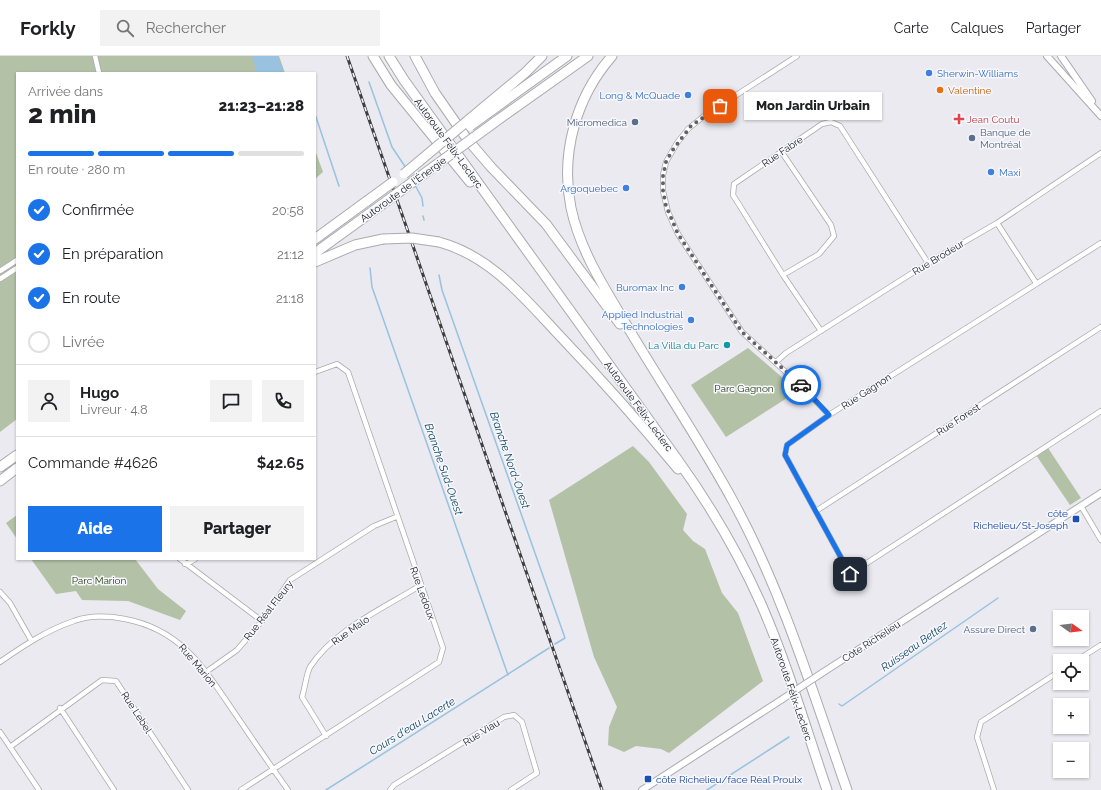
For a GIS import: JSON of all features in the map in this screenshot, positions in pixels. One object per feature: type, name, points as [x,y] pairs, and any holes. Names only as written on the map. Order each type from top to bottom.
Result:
[{"type":"highway","points":[[372,56],[391,85],[435,137],[561,298]]},
{"type":"highway","name":"Autoroute Félix-Leclerc","points":[[389,56],[404,80],[677,459],[713,512],[742,564],[767,619],[827,790]]},
{"type":"highway","points":[[415,56],[435,93],[467,139],[491,167],[546,224],[647,361]]},
{"type":"highway","points":[[486,110],[542,56]]},
{"type":"highway","points":[[486,110],[567,56]]},
{"type":"highway","name":"Autoroute de l'Énergie","points":[[316,252],[588,56]]},
{"type":"highway","name":"Autoroute Félix-Leclerc","points":[[612,56],[590,86],[575,122],[568,158],[568,192],[573,219],[585,250],[647,361],[712,465],[758,550],[791,629],[847,790]]},
{"type":"highway","name":"Autoroute de l'Énergie","points":[[316,238],[404,174],[486,110]]},
{"type":"highway","points":[[316,262],[351,246],[383,239],[416,238],[439,242],[477,258],[509,283],[585,362],[638,421],[713,512]]},
{"type":"highway","points":[[0,467],[16,456]]},
{"type":"highway","points":[[0,481],[16,469]]},
{"type":"street","points":[[95,56],[99,72]]},
{"type":"street","points":[[797,56],[695,123],[684,134],[672,151],[666,162],[663,180],[668,212],[681,239],[744,334],[814,398],[829,415]]},
{"type":"street","points":[[1047,56],[1101,116]]},
{"type":"street","points":[[1061,56],[1101,116]]},
{"type":"street","name":"Rue Fabre","points":[[821,331],[783,275],[733,195],[734,184],[822,124],[831,122],[840,126],[928,263]]},
{"type":"street","points":[[781,152],[831,225],[834,236],[820,254],[783,275]]},
{"type":"street","name":"Rue Brodeur","points":[[776,362],[786,353],[928,263],[997,223],[1101,153]]},
{"type":"street","points":[[997,223],[1036,283]]},
{"type":"street","name":"Rue Gagnon","points":[[1101,243],[829,415],[787,445],[785,455],[850,574],[1101,411]]},
{"type":"street","points":[[0,271],[16,261]]},
{"type":"street","points":[[0,279],[16,269]]},
{"type":"street","name":"Rue Forest","points":[[816,511],[1101,327]]},
{"type":"street","name":"Rue Ledoux","points":[[241,790],[274,770],[438,662],[443,648],[396,517],[348,372],[337,364],[316,372]]},
{"type":"street","name":"Côte Richelieu","points":[[642,790],[1101,493]]},
{"type":"street","points":[[1081,506],[1101,540]]},
{"type":"street","name":"Rue Réal Fleury","points":[[206,672],[236,650],[262,621],[290,580],[374,526],[396,517]]},
{"type":"street","points":[[181,561],[187,564],[193,560]]},
{"type":"street","points":[[181,561],[262,621]]},
{"type":"street","name":"Rue Malo","points":[[326,736],[302,697],[310,668],[330,643],[344,632],[421,585]]},
{"type":"street","points":[[0,592],[10,603],[31,640]]},
{"type":"street","name":"Rue Marion","points":[[0,662],[31,640],[75,620],[98,617],[124,618],[153,626],[163,631],[179,643],[206,672],[288,790]]},
{"type":"street","points":[[1087,654],[1101,645]]},
{"type":"street","points":[[994,790],[977,737],[981,722],[1053,676]]},
{"type":"street","name":"Rue Lebel","points":[[10,747],[60,708],[102,680],[116,681],[188,790]]},
{"type":"street","points":[[60,708],[114,790]]},
{"type":"street","name":"Rue Viau","points":[[390,790],[394,785],[504,717],[514,716],[522,722],[537,773],[511,790]]},
{"type":"street","points":[[0,732],[38,790]]},
{"type":"green space","points":[[0,56],[279,56],[285,72],[16,72],[16,420],[0,432]]},
{"type":"green space","points":[[316,153],[323,172],[316,178]]},
{"type":"green space","name":"Parc Gagnon","points":[[748,348],[798,391],[726,437],[691,385]]},
{"type":"green space","points":[[633,446],[649,462],[687,514],[683,530],[693,541],[705,549],[722,593],[738,613],[763,681],[669,753],[661,749],[636,746],[624,752],[608,745],[609,727],[617,707],[594,657],[549,500]]},
{"type":"green space","points":[[1048,448],[1081,498],[1070,505],[1036,455]]},
{"type":"green space","points":[[16,516],[16,538],[6,523]]},
{"type":"green space","name":"Parc Marion","points":[[32,560],[136,560],[158,589],[186,611],[180,620],[128,601],[82,600],[76,591],[56,594]]},
{"type":"water","points":[[252,56],[278,56],[284,72],[257,72]]},
{"type":"waterway","name":"Branche Nord-Ouest","points":[[369,82],[392,147],[406,168]]},
{"type":"waterway","name":"Branche Sud-Ouest","points":[[316,117],[339,186]]},
{"type":"waterway","name":"Branche Nord-Ouest","points":[[415,185],[422,198],[423,206]]},
{"type":"waterway","name":"Branche Nord-Ouest","points":[[423,216],[424,220]]},
{"type":"waterway","name":"Branche Sud-Ouest","points":[[370,268],[372,287],[508,675]]},
{"type":"waterway","name":"Branche Nord-Ouest","points":[[439,275],[442,290],[565,638],[555,644]]},
{"type":"waterway","name":"Ruisseau Bettez","points":[[839,704],[842,706],[998,598]]},
{"type":"waterway","name":"Cours d'eau Lacerte","points":[[326,790],[549,648]]},
{"type":"waterway","name":"Ruisseau Bettez","points":[[707,790],[789,737]]},
{"type":"railway","points":[[347,56],[602,790]]},
{"type":"way so far","points":[[720,106],[691,126],[680,139],[666,162],[663,176],[663,191],[666,206],[671,221],[678,234],[742,332],[751,342],[801,385]]},
{"type":"place","name":"Sherwin-Williams","points":[[929,73]]},
{"type":"place","name":"Valentine","points":[[940,90]]},
{"type":"place","name":"Long & McQuade","points":[[688,95]]},
{"type":"place","name":"Mon Jardin Urbain","points":[[720,106]]},
{"type":"place","name":"Jean Coutu","points":[[959,119]]},
{"type":"place","name":"Micromedica","points":[[635,122]]},
{"type":"place","name":"Banque de Montréal","points":[[972,138]]},
{"type":"place","name":"Maxi","points":[[991,172]]},
{"type":"place","name":"Argoquebec","points":[[626,188]]},
{"type":"place","name":"Buromax Inc","points":[[682,287]]},
{"type":"place","name":"Applied Industrial Technologies","points":[[691,320]]},
{"type":"place","name":"La Villa du Parc","points":[[727,345]]},
{"type":"place","name":"côte Richelieu/St-Joseph","points":[[1076,519]]},
{"type":"place","name":"Assure Direct","points":[[1033,629]]},
{"type":"place","name":"côte Richelieu/face Réal Proulx","points":[[648,779]]},
{"type":"route","points":[[801,385],[829,415],[787,445],[785,455],[850,574]]}]
